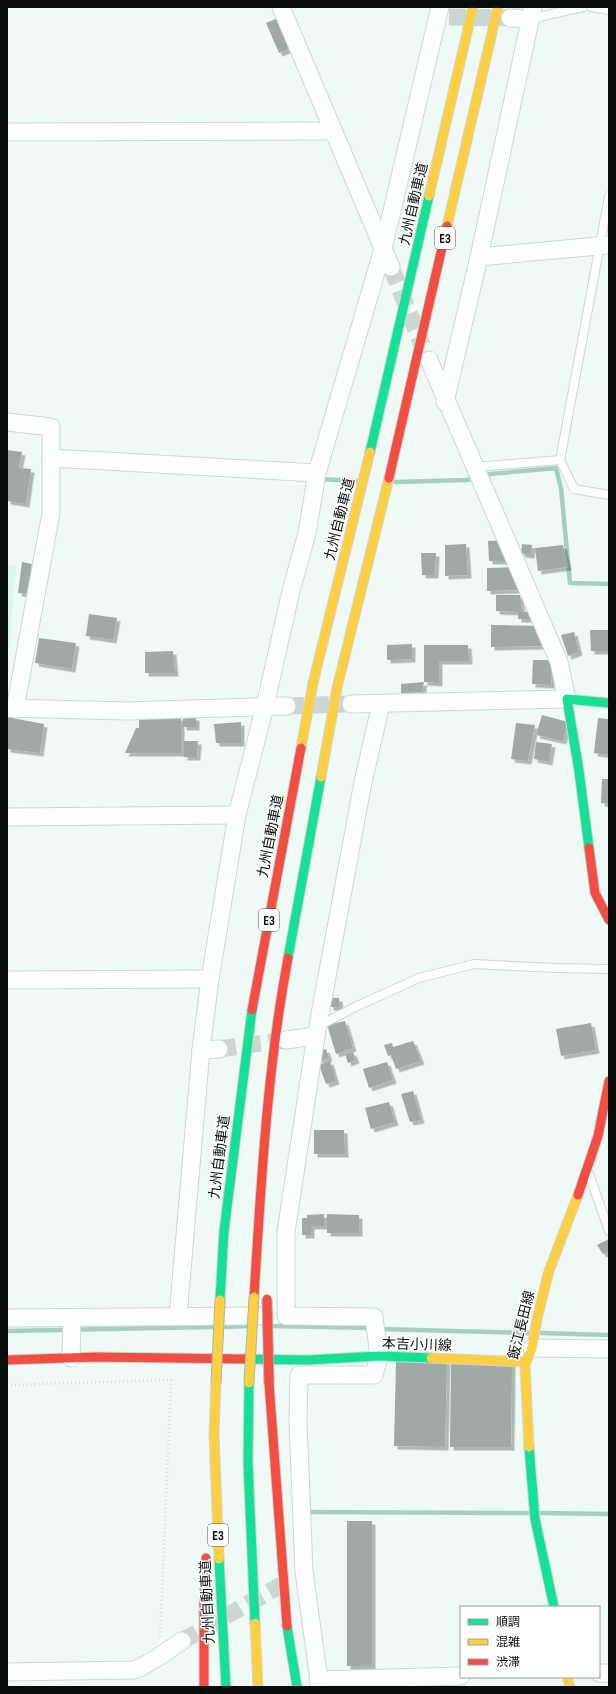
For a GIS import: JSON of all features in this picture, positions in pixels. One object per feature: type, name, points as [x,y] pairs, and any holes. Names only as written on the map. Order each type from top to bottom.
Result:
[{"type":"main road","name":"九州自動車道","points":[[226,1687],[222,1631],[214,1434],[224,1231],[251,1015],[313,683],[346,544],[367,464],[473,7]]},
{"type":"main road","name":"E3","points":[[258,1687],[248,1463],[249,1383],[264,1138],[280,1002],[337,688],[504,13]]},
{"type":"main road","points":[[609,703],[567,699],[596,892],[609,920]]},
{"type":"main road","name":"飯江長田線","points":[[554,1606],[535,1519],[530,1468],[525,1365],[529,1355],[549,1271],[574,1206],[598,1136],[609,1081]]},
{"type":"main road","points":[[264,1138],[266,1253]]},
{"type":"main road","points":[[267,1295],[269,1383],[286,1623],[297,1687]]},
{"type":"main road","name":"本吉小川線","points":[[207,1348],[262,1348],[308,1360]]},
{"type":"main road","name":"本吉小川線","points":[[96,1357],[175,1349]]},
{"type":"main road","name":"本吉小川線","points":[[7,1360],[96,1357],[308,1360],[379,1356],[529,1355]]},
{"type":"main road","points":[[208,1530],[214,1434]]},
{"type":"main road","points":[[204,1687],[204,1601],[207,1546]]},
{"type":"street","points":[[281,7],[391,267]]},
{"type":"street","points":[[178,1316],[201,1050],[210,979],[237,816],[265,706],[291,591],[307,533],[317,473],[383,249],[443,13]]},
{"type":"street","points":[[445,402],[480,257],[532,13],[504,13]]},
{"type":"street","points":[[7,132],[333,131]]},
{"type":"street","points":[[480,257],[605,245]]},
{"type":"street","points":[[351,704],[567,699],[559,662],[428,360]]},
{"type":"street","points":[[7,422],[51,427],[51,513],[11,708],[126,711],[288,706]]},
{"type":"street","points":[[51,458],[317,473]]},
{"type":"street","points":[[286,1316],[286,1232],[316,1032],[363,782],[381,704]]},
{"type":"street","points":[[7,817],[237,816]]},
{"type":"street","points":[[7,980],[210,979]]},
{"type":"street","points":[[286,1040],[316,1032]]},
{"type":"street","points":[[201,1050],[219,1048]]},
{"type":"street","points":[[7,1318],[178,1316],[374,1317],[379,1356],[374,1375],[299,1375],[298,1421],[304,1572],[319,1684],[460,1676]]},
{"type":"street","points":[[71,1358],[72,1318]]},
{"type":"street","points":[[529,1355],[609,1349]]},
{"type":"street","points":[[285,1583],[304,1572]]},
{"type":"street","points":[[8,1672],[134,1670],[145,1666],[182,1641]]},
{"type":"lane","points":[[532,13],[582,7]]},
{"type":"lane","points":[[591,7],[609,10]]},
{"type":"lane","points":[[609,196],[605,245],[560,460],[574,489],[609,495]]},
{"type":"lane","points":[[475,467],[560,460]]},
{"type":"lane","points":[[316,1032],[354,1007],[419,978],[474,964],[609,969]]},
{"type":"lane","points":[[587,1168],[609,1231]]},
{"type":"path","points":[[7,1385],[170,1380],[160,1655]]},
{"type":"green space","points":[[7,564],[17,566],[13,596],[10,645],[7,653]]},
{"type":"building","points":[[280,17],[294,47],[279,53],[266,23]]},
{"type":"building","points":[[7,450],[22,452],[19,468],[31,469],[26,504],[7,501]]},
{"type":"building","points":[[507,540],[508,561],[489,561],[488,541]]},
{"type":"building","points":[[466,544],[468,575],[445,576],[445,545]]},
{"type":"building","points":[[522,544],[532,545],[531,555],[521,554]]},
{"type":"building","points":[[563,545],[568,567],[538,571],[535,548]]},
{"type":"building","points":[[421,553],[436,553],[435,575],[422,575]]},
{"type":"building","points":[[22,562],[32,564],[27,594],[18,593]]},
{"type":"building","points":[[519,567],[518,590],[487,591],[487,568]]},
{"type":"building","points":[[496,595],[520,595],[522,612],[532,612],[532,619],[518,619],[518,612],[496,611]]},
{"type":"building","points":[[89,614],[117,618],[113,640],[86,636]]},
{"type":"building","points":[[491,625],[544,626],[544,646],[491,647]]},
{"type":"building","points":[[590,630],[609,630],[609,651],[591,651]]},
{"type":"building","points":[[574,632],[579,652],[568,656],[561,635]]},
{"type":"building","points":[[39,638],[76,643],[72,669],[35,663]]},
{"type":"building","points":[[412,644],[412,659],[387,660],[387,645]]},
{"type":"building","points":[[424,645],[468,645],[469,661],[439,661],[439,683],[424,682]]},
{"type":"building","points":[[173,651],[175,673],[145,673],[145,652]]},
{"type":"building","points":[[533,660],[553,660],[551,685],[532,684]]},
{"type":"building","points":[[424,682],[422,692],[401,693],[401,684]]},
{"type":"building","points":[[542,715],[568,722],[563,741],[536,735]]},
{"type":"building","points":[[7,717],[44,724],[40,753],[7,749]]},
{"type":"building","points":[[139,717],[181,717],[181,753],[125,753],[136,728],[139,728]]},
{"type":"building","points":[[183,717],[196,717],[196,727],[183,727]]},
{"type":"building","points":[[598,718],[609,719],[609,755],[594,753]]},
{"type":"building","points":[[241,722],[241,743],[216,743],[214,724]]},
{"type":"building","points":[[516,723],[535,725],[528,761],[511,759]]},
{"type":"building","points":[[184,741],[198,741],[197,757],[184,757]]},
{"type":"building","points":[[536,742],[552,744],[549,762],[534,759]]},
{"type":"building","points":[[602,779],[609,779],[609,804],[601,803]]},
{"type":"building","points":[[330,998],[339,998],[340,1007],[330,1007]]},
{"type":"building","points":[[345,1021],[353,1048],[336,1054],[327,1025]]},
{"type":"building","points":[[591,1023],[596,1050],[561,1056],[556,1029]]},
{"type":"building","points":[[413,1041],[421,1061],[396,1069],[391,1055],[388,1056],[384,1045],[392,1043],[393,1047]]},
{"type":"building","points":[[326,1049],[329,1058],[319,1061],[316,1051]]},
{"type":"building","points":[[353,1052],[356,1060],[348,1063],[345,1054]]},
{"type":"building","points":[[330,1061],[336,1081],[326,1084],[319,1065]]},
{"type":"building","points":[[387,1062],[393,1080],[369,1088],[363,1069]]},
{"type":"building","points":[[413,1091],[421,1120],[410,1122],[401,1094]]},
{"type":"building","points":[[389,1102],[395,1122],[371,1129],[365,1108]]},
{"type":"building","points":[[314,1130],[344,1130],[345,1154],[314,1154]]},
{"type":"building","points":[[324,1214],[324,1226],[311,1226],[311,1235],[302,1235],[302,1218],[307,1218],[307,1215]]},
{"type":"building","points":[[327,1214],[359,1215],[359,1233],[327,1233]]},
{"type":"building","points":[[609,1239],[609,1252],[603,1254],[597,1245]]},
{"type":"building","points":[[396,1360],[447,1361],[445,1447],[394,1446]]},
{"type":"building","points":[[451,1362],[512,1363],[511,1447],[450,1447]]},
{"type":"building","points":[[347,1521],[372,1521],[372,1666],[347,1666]]},
{"type":"building","points":[[448,1683],[449,1687],[425,1687],[425,1686]]},
{"type":"waterway","points":[[395,482],[467,480],[490,474],[556,468],[561,488],[570,583],[609,584]]},
{"type":"waterway","points":[[319,479],[357,481]]},
{"type":"waterway","points":[[225,1327],[247,1326]]},
{"type":"waterway","points":[[273,1326],[371,1328]]},
{"type":"waterway","points":[[7,1331],[213,1327]]},
{"type":"waterway","points":[[379,1329],[529,1333]]},
{"type":"waterway","points":[[541,1333],[609,1335]]},
{"type":"waterway","points":[[305,1512],[529,1513]]},
{"type":"waterway","points":[[541,1513],[609,1514]]},
{"type":"tunnel","points":[[449,17],[508,18]]},
{"type":"tunnel","points":[[391,267],[422,345]]},
{"type":"tunnel","points":[[287,706],[345,704]]},
{"type":"tunnel","points":[[219,1049],[286,1040]]},
{"type":"tunnel","points":[[182,1641],[285,1583]]},
{"type":"traffic: fast","points":[[370,452],[429,196]]},
{"type":"traffic: fast","points":[[589,848],[579,771],[567,699],[609,703]]},
{"type":"traffic: fast","points":[[288,958],[321,777]]},
{"type":"traffic: fast","points":[[220,1300],[224,1231],[252,1010]]},
{"type":"traffic: fast","points":[[245,1359],[308,1360],[379,1356],[431,1358]]},
{"type":"traffic: fast","points":[[249,1383],[248,1463],[255,1623]]},
{"type":"traffic: fast","points":[[529,1447],[535,1519],[554,1606]]},
{"type":"traffic: fast","points":[[219,1559],[226,1687]]},
{"type":"traffic: fast","points":[[287,1626],[297,1687]]},
{"type":"traffic: slow","points":[[429,196],[473,7]]},
{"type":"traffic: slow","points":[[447,226],[498,7]]},
{"type":"traffic: slow","points":[[301,748],[313,683],[370,452]]},
{"type":"traffic: slow","points":[[321,777],[337,688],[389,478]]},
{"type":"traffic: slow","points":[[529,1447],[525,1365],[532,1348],[537,1319],[549,1271],[578,1195]]},
{"type":"traffic: slow","points":[[249,1383],[254,1297]]},
{"type":"traffic: slow","points":[[216,1383],[220,1300]]},
{"type":"traffic: slow","points":[[431,1358],[526,1362]]},
{"type":"traffic: slow","points":[[216,1383],[214,1434],[219,1559]]},
{"type":"traffic: slow","points":[[255,1623],[258,1687]]},
{"type":"traffic: slow","points":[[567,1678],[570,1687]]},
{"type":"traffic: jam","points":[[389,478],[447,226]]},
{"type":"traffic: jam","points":[[252,1010],[301,748]]},
{"type":"traffic: jam","points":[[589,848],[595,893],[609,920]]},
{"type":"traffic: jam","points":[[254,1297],[262,1170],[270,1085],[288,958]]},
{"type":"traffic: jam","points":[[578,1195],[598,1136],[609,1081]]},
{"type":"traffic: jam","points":[[267,1299],[269,1383]]},
{"type":"traffic: jam","points":[[7,1360],[96,1357],[245,1359]]},
{"type":"traffic: jam","points":[[269,1383],[287,1626]]},
{"type":"traffic: jam","points":[[204,1687],[204,1601],[206,1558]]}]
